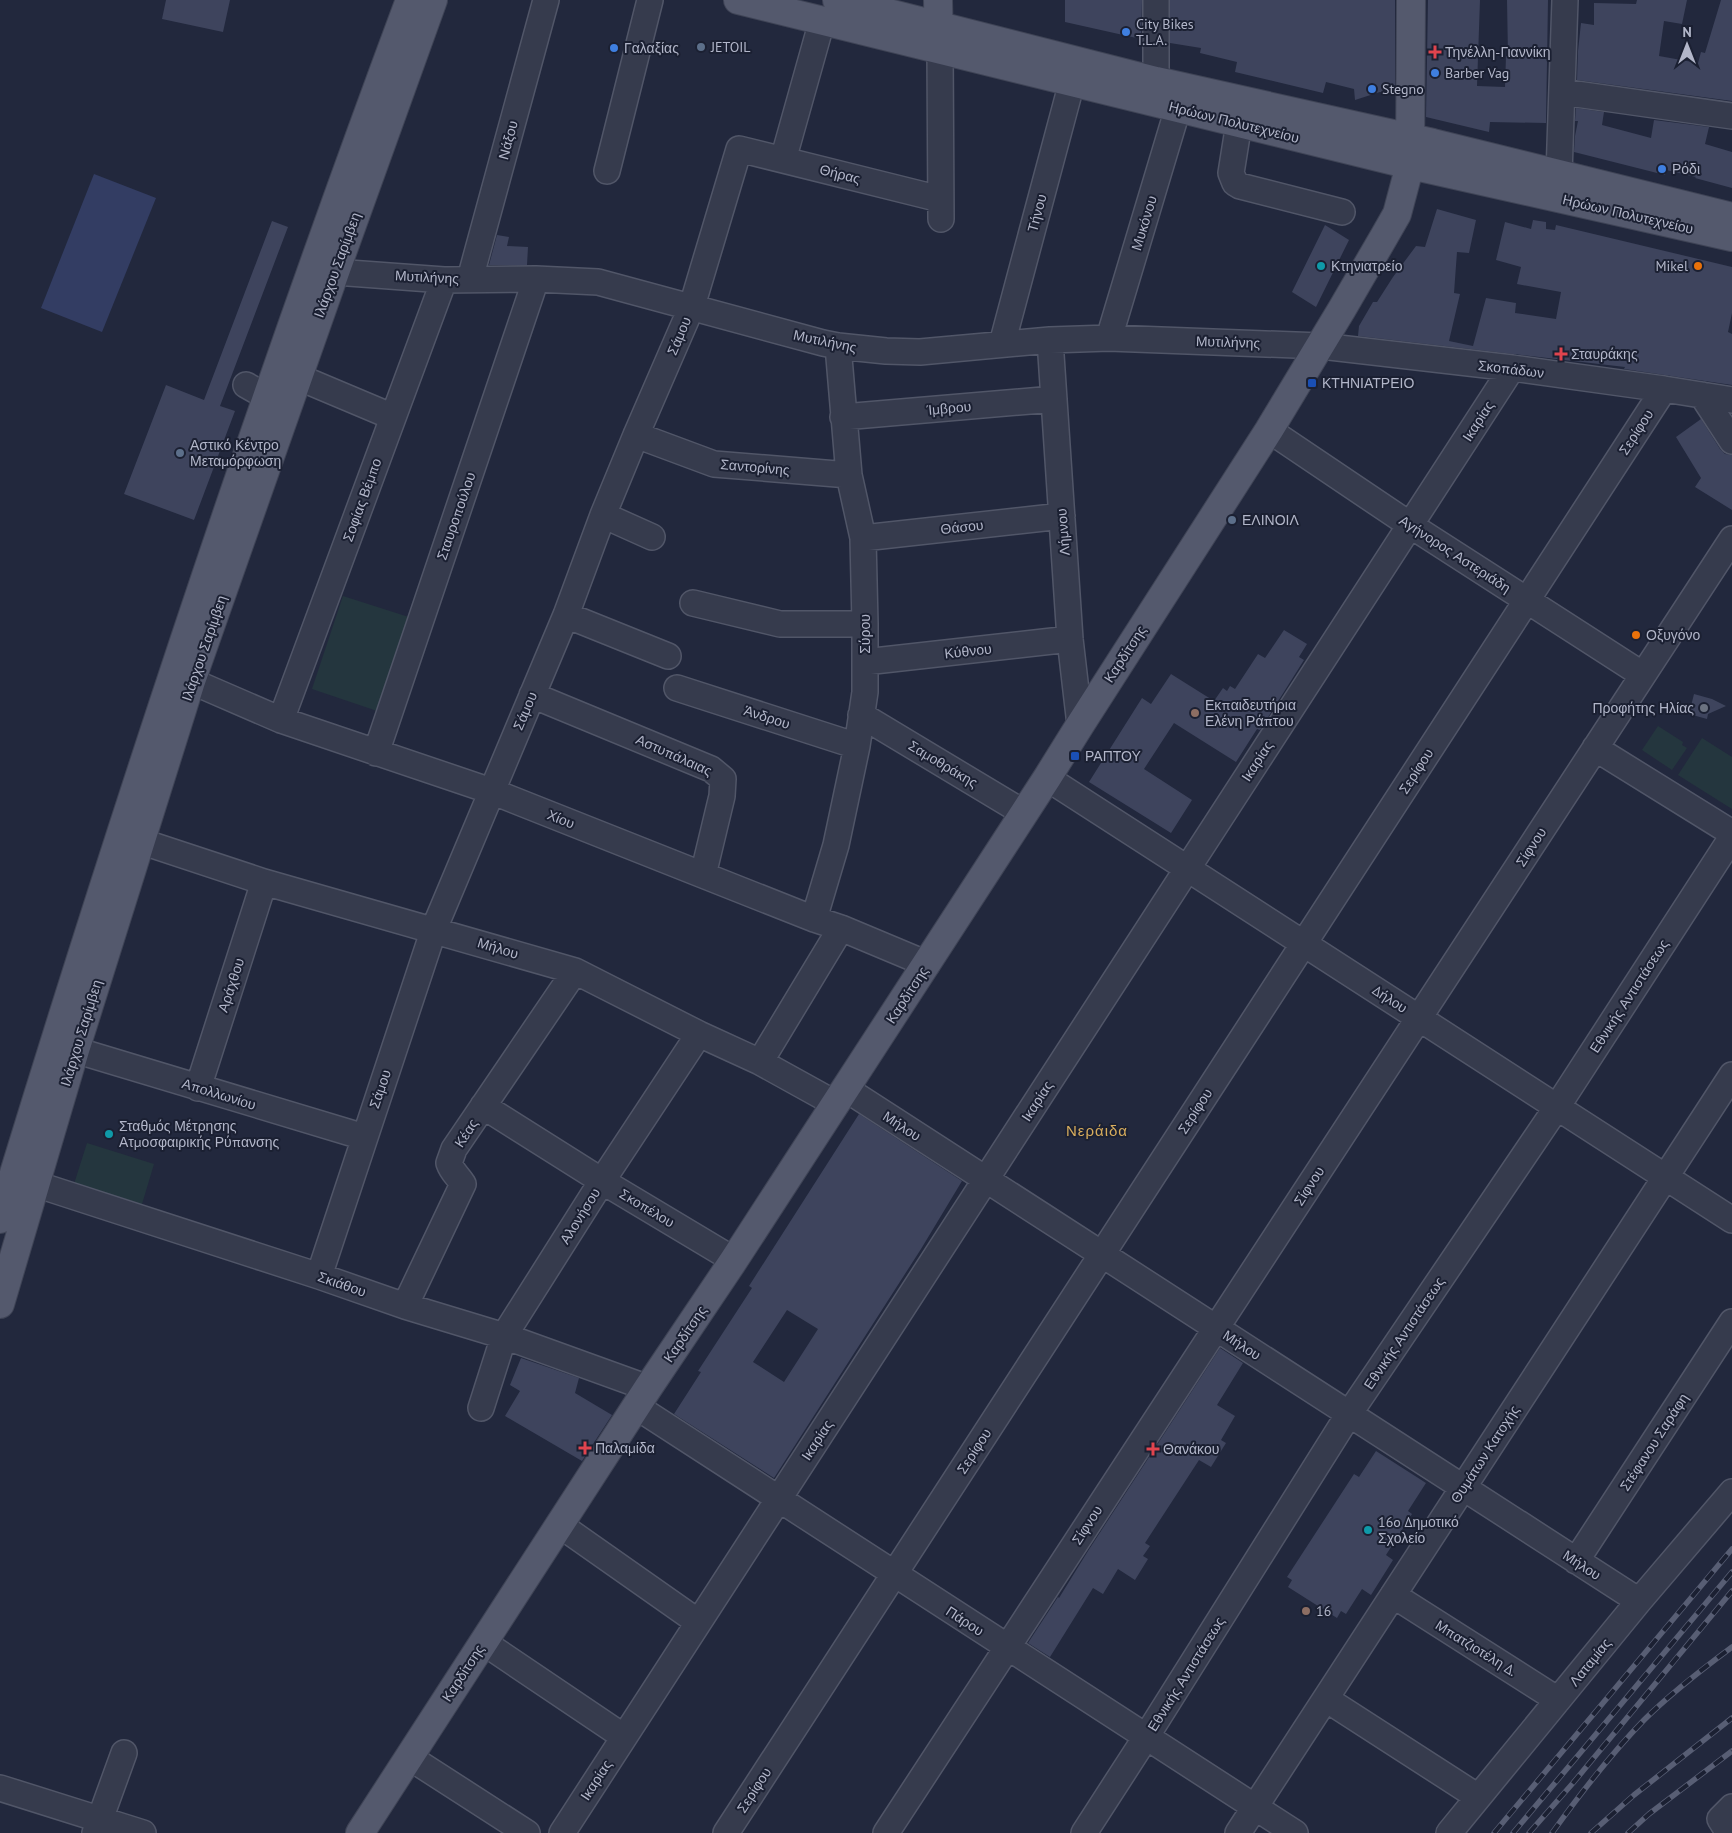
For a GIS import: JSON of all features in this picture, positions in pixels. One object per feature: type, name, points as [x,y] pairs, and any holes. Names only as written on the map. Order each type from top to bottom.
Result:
[{"type":"main road","name":"Ιλάρχου Σαρίμβεη","points":[[0,1304],[24,1180],[256,391],[363,127],[410,0]]},
{"type":"main road","name":"Ιλάρχου Σαρίμβεη","points":[[0,1219],[24,1180],[75,1050],[191,681],[335,272],[434,0]]},
{"type":"main road","name":"Ηρώων Πολυτεχνείου","points":[[738,0],[939,25],[1156,80],[1732,238]]},
{"type":"main road","name":"Καρδίτσης","points":[[360,1833],[1047,778],[1269,430],[1321,346],[1397,214],[1410,151],[1412,0]]},
{"type":"main road","name":"Ηρώων Πολυτεχνείου","points":[[939,25],[1072,82],[1239,123],[1559,174],[1732,217]]},
{"type":"street","name":"Νάξου","points":[[470,279],[546,0]]},
{"type":"street","points":[[607,171],[650,0]]},
{"type":"street","points":[[1156,0],[1156,80]]},
{"type":"street","points":[[1559,174],[1565,0]]},
{"type":"street","points":[[783,160],[830,10]]},
{"type":"street","name":"Θήρας","points":[[738,149],[783,160],[941,209],[939,25]]},
{"type":"street","name":"Τήνου","points":[[1002,344],[1072,82]]},
{"type":"street","points":[[1562,92],[1732,116]]},
{"type":"street","name":"Μυκόνου","points":[[1109,338],[1178,108]]},
{"type":"street","points":[[1239,123],[1231,173],[1235,183],[1240,186],[1342,212]]},
{"type":"street","name":"Σάμου","points":[[319,1276],[434,929],[566,615],[603,515],[636,435],[692,306],[738,149]]},
{"type":"street","name":"Μυτιλήνης","points":[[335,272],[444,280],[536,279],[598,282],[838,346],[886,351],[920,352],[1050,340],[1109,338],[1321,346]]},
{"type":"street","name":"Σταυροπούλου","points":[[376,753],[536,279]]},
{"type":"street","name":"Σοφίας Βέμπο","points":[[282,720],[444,280]]},
{"type":"street","name":"Λήμνου","points":[[1050,340],[1070,639],[1080,725]]},
{"type":"street","name":"Σύρου","points":[[814,919],[836,845],[857,746],[864,692],[866,624],[863,538],[849,475],[838,346]]},
{"type":"street","name":"Σκοπάδων","points":[[1321,346],[1512,368],[1732,400]]},
{"type":"street","name":"Ικαρίας","points":[[562,1833],[1512,368]]},
{"type":"street","points":[[298,377],[392,417]]},
{"type":"street","name":"Σερίφου","points":[[726,1833],[1664,389]]},
{"type":"street","points":[[1702,395],[1732,441]]},
{"type":"street","name":"Ίμβρου","points":[[843,417],[1054,399]]},
{"type":"street","name":"Αγήνορος Αστεριάδη","points":[[1269,430],[1410,525],[1643,675]]},
{"type":"street","name":"Σαντορίνης","points":[[636,435],[714,464],[849,475]]},
{"type":"street","points":[[603,515],[652,536]]},
{"type":"street","name":"Θάσου","points":[[863,538],[1062,516]]},
{"type":"street","name":"Σίφνου","points":[[886,1833],[1732,539]]},
{"type":"street","points":[[693,603],[780,624],[866,624]]},
{"type":"street","points":[[566,615],[668,656]]},
{"type":"street","name":"Κύθνου","points":[[865,662],[1070,639]]},
{"type":"street","name":"Χίου","points":[[191,681],[282,720],[491,791],[841,928],[927,964]]},
{"type":"street","name":"Άνδρου","points":[[677,688],[857,746]]},
{"type":"street","name":"Αστυπάλαιας","points":[[532,695],[712,769],[723,779],[722,796],[703,875]]},
{"type":"street","name":"Σαμοθράκης","points":[[861,716],[1024,813]]},
{"type":"street","points":[[1595,748],[1732,833]]},
{"type":"street","name":"Δήλου","points":[[1047,778],[1732,1220]]},
{"type":"street","name":"Εθνικής Αντιστάσεως","points":[[1084,1833],[1349,1414],[1556,1107],[1732,837]]},
{"type":"street","name":"Μήλου","points":[[140,841],[264,882],[434,929],[575,971],[699,1034],[841,1096],[986,1180],[1639,1602]]},
{"type":"street","name":"Αράχθου","points":[[198,1088],[264,882]]},
{"type":"street","points":[[760,1062],[841,928]]},
{"type":"street","name":"Κέας","points":[[405,1306],[462,1184],[451,1171],[448,1163],[454,1149],[575,971]]},
{"type":"street","name":"Αλονήσου","points":[[481,1408],[504,1336],[602,1181],[699,1034]]},
{"type":"street","name":"Απολλωνίου","points":[[75,1050],[364,1138]]},
{"type":"street","name":"Θυμάτων Κατοχής","points":[[1238,1833],[1732,1075]]},
{"type":"street","name":"Σκοπέλου","points":[[483,1106],[602,1181],[734,1260]]},
{"type":"street","name":"Σκιάθου","points":[[24,1180],[405,1306],[504,1336],[643,1398]]},
{"type":"street","name":"Στέφανου Σαράφη","points":[[1576,1561],[1732,1322]]},
{"type":"street","name":"Πάρου","points":[[643,1398],[778,1500],[1295,1833]]},
{"type":"street","name":"Λαταμίας","points":[[1449,1833],[1732,1492]]},
{"type":"street","points":[[560,1525],[698,1622]]},
{"type":"street","name":"Μπατζιοτέλη Δ.","points":[[1393,1595],[1558,1700]]},
{"type":"street","points":[[483,1642],[624,1736]]},
{"type":"street","points":[[1326,1699],[1478,1797]]},
{"type":"street","points":[[96,1826],[124,1753]]},
{"type":"street","points":[[409,1757],[527,1833]]},
{"type":"street","points":[[0,1788],[96,1826],[143,1833]]},
{"type":"shaded area","points":[[343,596],[415,619],[383,713],[312,689]]},
{"type":"shaded area","points":[[1658,726],[1683,742],[1682,745],[1687,748],[1672,770],[1642,750]]},
{"type":"shaded area","points":[[1702,738],[1732,757],[1732,809],[1678,775]]},
{"type":"shaded area","points":[[87,1143],[154,1164],[142,1204],[74,1184]]},
{"type":"water","points":[[94,174],[156,198],[102,332],[41,308]]},
{"type":"building","points":[[166,0],[230,0],[223,32],[162,19]]},
{"type":"building","points":[[1065,0],[1142,0],[1141,39],[1065,22]]},
{"type":"building","points":[[1170,0],[1395,0],[1395,92],[1380,92],[1355,100],[1354,89],[1326,82],[1323,93],[1235,72],[1237,62],[1200,53],[1201,48],[1170,43]]},
{"type":"building","points":[[1428,0],[1480,0],[1477,86],[1505,87],[1506,56],[1508,56],[1507,0],[1548,0],[1546,123],[1490,122],[1489,132],[1426,117]]},
{"type":"building","points":[[1637,0],[1687,0],[1682,24],[1664,21],[1659,56],[1698,63],[1701,52],[1705,53],[1721,0],[1732,0],[1732,101],[1577,80],[1581,23],[1594,25],[1594,3],[1636,4]]},
{"type":"building","points":[[1576,108],[1604,112],[1602,125],[1651,138],[1654,120],[1709,127],[1705,144],[1732,152],[1732,188],[1666,170],[1665,175],[1574,152],[1578,121],[1575,121]]},
{"type":"building","points":[[1437,209],[1476,220],[1469,253],[1457,252],[1454,293],[1460,294],[1449,341],[1473,346],[1486,298],[1516,303],[1515,313],[1556,319],[1561,292],[1517,284],[1521,267],[1496,260],[1505,222],[1531,229],[1533,220],[1546,222],[1546,229],[1555,230],[1556,225],[1732,267],[1732,313],[1728,332],[1732,334],[1732,385],[1624,369],[1625,367],[1358,336],[1359,326],[1373,302],[1377,302],[1416,246],[1425,247]]},
{"type":"building","name":"Αστικό Κέντρο Μεταμόρφωση","points":[[272,221],[288,227],[220,406],[235,411],[194,520],[124,494],[166,385],[204,400]]},
{"type":"building","name":"Κτηνιατρείο","points":[[1325,225],[1349,240],[1316,307],[1292,292]]},
{"type":"building","points":[[497,235],[509,237],[507,246],[528,247],[527,265],[489,265]]},
{"type":"building","points":[[1701,419],[1720,449],[1725,454],[1732,455],[1732,510],[1695,487],[1701,478],[1676,437]]},
{"type":"building","points":[[1284,630],[1307,644],[1299,657],[1304,660],[1260,730],[1257,729],[1236,762],[1174,723],[1144,769],[1192,800],[1171,833],[1089,782],[1142,698],[1151,704],[1171,674],[1214,701],[1223,688],[1227,691],[1230,686],[1235,689],[1258,654],[1265,658]]},
{"type":"building","name":"Προφήτης Ηλίας","points":[[1694,694],[1712,699],[1726,706],[1708,714],[1707,719],[1689,714]]},
{"type":"building","points":[[859,1114],[962,1181],[921,1249],[774,1478],[674,1414],[701,1372],[698,1371],[752,1288],[749,1286]],"holes":[[[787,1310],[818,1329],[784,1382],[753,1362]]]},
{"type":"building","points":[[1220,1348],[1243,1363],[1217,1405],[1235,1416],[1221,1440],[1226,1443],[1211,1467],[1199,1460],[1145,1543],[1150,1546],[1143,1556],[1148,1559],[1135,1580],[1118,1569],[1103,1594],[1093,1588],[1050,1657],[1028,1643]]},
{"type":"building","points":[[521,1358],[579,1378],[575,1393],[612,1415],[582,1461],[505,1416],[520,1391],[510,1385]]},
{"type":"building","name":"16o Δημοτικό Σχολείο","points":[[1376,1451],[1426,1483],[1408,1511],[1412,1514],[1386,1555],[1393,1560],[1371,1595],[1362,1589],[1346,1614],[1341,1611],[1337,1618],[1288,1587],[1292,1580],[1287,1577],[1354,1474],[1359,1477]]},
{"type":"railway","points":[[1494,1833],[1732,1549]]},
{"type":"railway","points":[[1513,1833],[1732,1572]]},
{"type":"railway","points":[[1529,1833],[1573,1783],[1732,1591]]},
{"type":"railway","points":[[1552,1833],[1596,1775],[1644,1720],[1686,1682],[1732,1647]]},
{"type":"railway","points":[[1591,1833],[1634,1795],[1732,1718]]},
{"type":"railway","points":[[1628,1833],[1649,1814],[1732,1751]]},
{"type":"place","name":"City Bikes T.L.A.","points":[[1126,32]]},
{"type":"place","name":"JETOIL","points":[[701,47]]},
{"type":"place","name":"Γαλαξίας","points":[[614,48]]},
{"type":"place","name":"Τηνέλλη-Γιαννίκη","points":[[1435,52]]},
{"type":"place","name":"Barber Vag","points":[[1435,73]]},
{"type":"place","name":"Stegno","points":[[1372,89]]},
{"type":"place","name":"Ρόδι","points":[[1662,169]]},
{"type":"place","name":"Κτηνιατρείο","points":[[1321,266]]},
{"type":"place","name":"Mikel","points":[[1698,266]]},
{"type":"place","name":"Σταυράκης","points":[[1561,354]]},
{"type":"place","name":"ΚΤΗΝΙΑΤΡΕΙΟ","points":[[1312,383]]},
{"type":"place","name":"Αστικό Κέντρο Μεταμόρφωση","points":[[180,453]]},
{"type":"place","name":"ΕΛΙΝΟΙΛ","points":[[1232,520]]},
{"type":"place","name":"Οξυγόνο","points":[[1636,635]]},
{"type":"place","name":"Προφήτης Ηλίας","points":[[1704,708]]},
{"type":"place","name":"Εκπαιδευτήρια Ελένη Ράπτου","points":[[1195,713]]},
{"type":"place","name":"ΡΑΠΤΟΥ","points":[[1075,756]]},
{"type":"place","name":"Σταθμός Μέτρησης Ατμοσφαιρικής Ρύπανσης","points":[[109,1134]]},
{"type":"place","name":"Παλαμίδα","points":[[585,1448]]},
{"type":"place","name":"Θανάκου","points":[[1153,1449]]},
{"type":"place","name":"16o Δημοτικό Σχολείο","points":[[1368,1530]]},
{"type":"place","name":"16","points":[[1306,1611]]},
{"type":"district","name":"Νεράιδα","points":[[1097,1131]]}]
